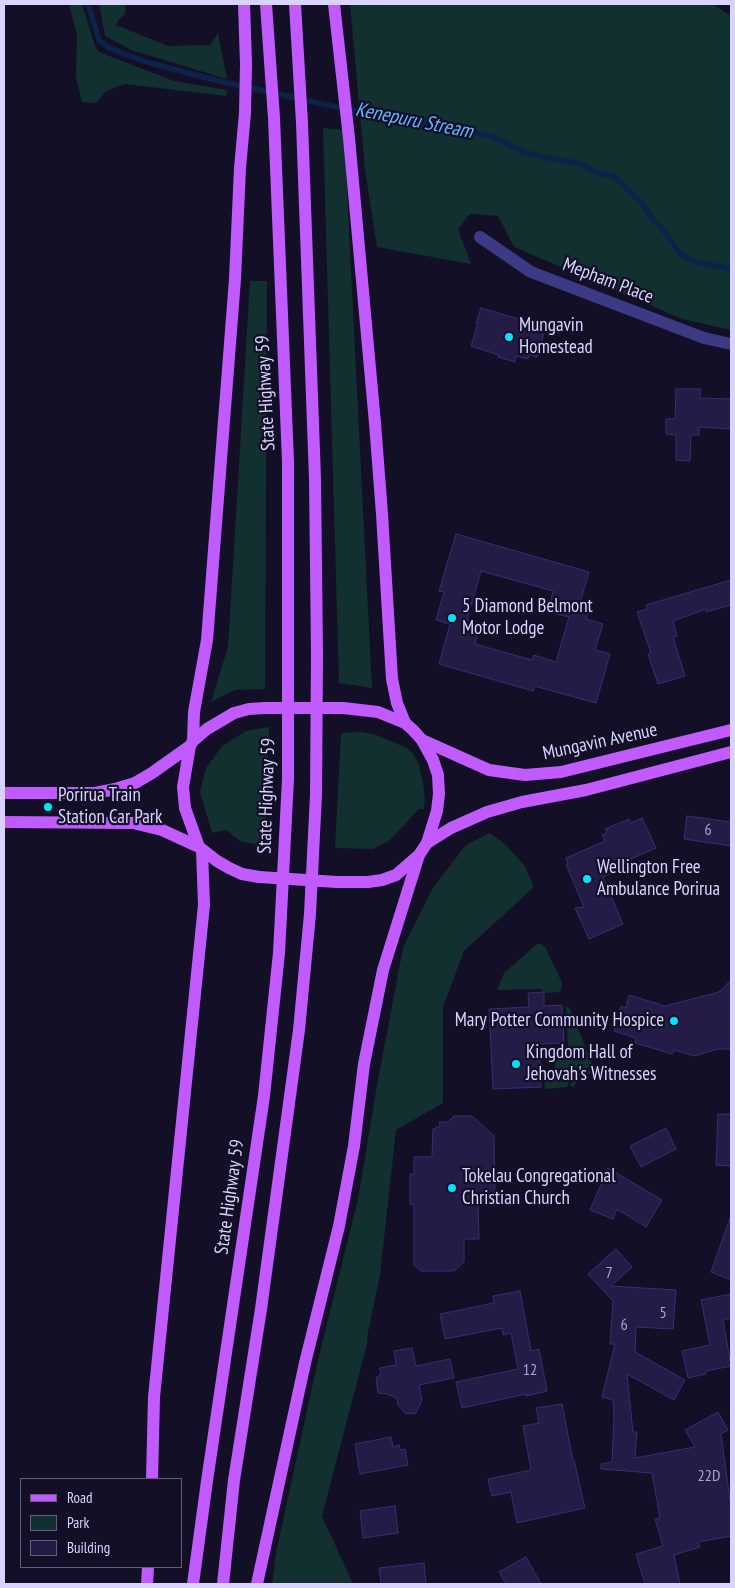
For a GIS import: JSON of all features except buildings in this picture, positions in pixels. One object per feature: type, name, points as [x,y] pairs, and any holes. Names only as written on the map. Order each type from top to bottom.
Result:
[{"type":"main road","points":[[152,1478],[154,1397],[204,905],[201,848],[185,808],[183,796],[185,770],[192,744],[194,712],[206,640],[235,279],[246,64],[244,4]]},
{"type":"main road","name":"State Highway 59","points":[[193,1584],[264,1096],[280,943],[288,779],[288,462],[274,118],[266,4]]},
{"type":"main road","points":[[222,1584],[234,1480],[272,1234],[299,1030],[310,914],[316,805],[318,654],[315,479],[300,76],[295,4]]},
{"type":"main road","points":[[334,4],[349,138],[382,514],[392,679],[397,702],[405,723]]},
{"type":"main road","points":[[4,793],[95,793],[115,789],[135,782],[152,773],[192,744],[207,729],[234,713],[264,708],[343,708],[378,712],[405,723],[422,740],[433,760],[438,775],[438,811],[427,842],[419,855],[383,970],[364,1064],[354,1146],[339,1226],[305,1363],[258,1584]]},
{"type":"main road","name":"Mungavin Avenue","points":[[422,740],[489,770],[524,775],[561,772],[731,730]]},
{"type":"main road","points":[[427,842],[451,828],[488,812],[522,802],[600,786],[731,752]]},
{"type":"main road","points":[[4,822],[133,822],[162,830],[201,848],[229,868],[242,874],[259,877],[368,882],[396,876],[419,855]]},
{"type":"main road","points":[[147,1584],[148,1568]]},
{"type":"street","name":"Mepham Place","points":[[480,237],[531,272],[704,338],[731,344]]},
{"type":"green space","points":[[69,4],[82,4],[95,46],[99,52],[174,81],[227,90],[226,96],[125,84],[106,91],[96,103],[82,102],[76,77],[77,35]]},
{"type":"green space","points":[[99,4],[125,4],[125,14],[118,20],[116,25],[168,46],[210,45],[218,33],[227,79],[131,50],[105,36]]},
{"type":"green space","points":[[350,4],[713,4],[731,16],[731,330],[682,319],[514,247],[498,216],[470,214],[458,229],[471,264],[377,247],[365,170]]},
{"type":"green space","points":[[323,128],[344,130],[372,688],[339,683]]},
{"type":"green space","points":[[250,281],[267,281],[265,689],[235,690],[211,702],[228,647]]},
{"type":"green space","points":[[269,727],[265,846],[240,841],[226,830],[212,833],[200,792],[206,768],[222,746],[246,731]]},
{"type":"green space","points":[[359,732],[374,734],[407,748],[414,755],[419,765],[423,783],[424,809],[419,809],[389,841],[373,849],[335,848],[341,733]]},
{"type":"green space","points":[[489,833],[504,843],[525,866],[534,887],[464,951],[443,1007],[443,1103],[396,1130],[380,1275],[367,1344],[322,1516],[353,1584],[272,1584],[276,1553],[318,1360],[358,1199],[403,948],[432,889],[465,846]]},
{"type":"green space","points":[[537,944],[541,944],[546,948],[562,983],[560,992],[547,993],[540,989],[497,990],[504,973]]},
{"type":"green space","points":[[566,1006],[569,1007],[594,1068],[574,1068],[567,1087],[545,1089],[544,1070],[555,1070],[555,1048],[568,1047]]},
{"type":"green space","points":[[575,1070],[596,1071],[580,1078],[573,1087],[570,1086]]},
{"type":"waterway","name":"Kenepuru Stream","points":[[88,4],[99,40],[108,47],[150,63],[219,81],[387,118],[482,134],[493,137],[525,153],[580,164],[599,173],[615,177],[643,204],[680,254],[695,262],[731,269]]},
{"type":"place","name":"Mungavin Homestead","points":[[509,337]]},
{"type":"place","name":"5 Diamond Belmont Motor Lodge","points":[[452,618]]},
{"type":"place","name":"Porirua Train Station Car Park","points":[[48,807]]},
{"type":"place","name":"Wellington Free Ambulance Porirua","points":[[587,879]]},
{"type":"place","name":"Mary Potter Community Hospice","points":[[674,1021]]},
{"type":"place","name":"Kingdom Hall of Jehovah's Witnesses","points":[[516,1064]]},
{"type":"place","name":"Tokelau Congregational Christian Church","points":[[452,1188]]}]
